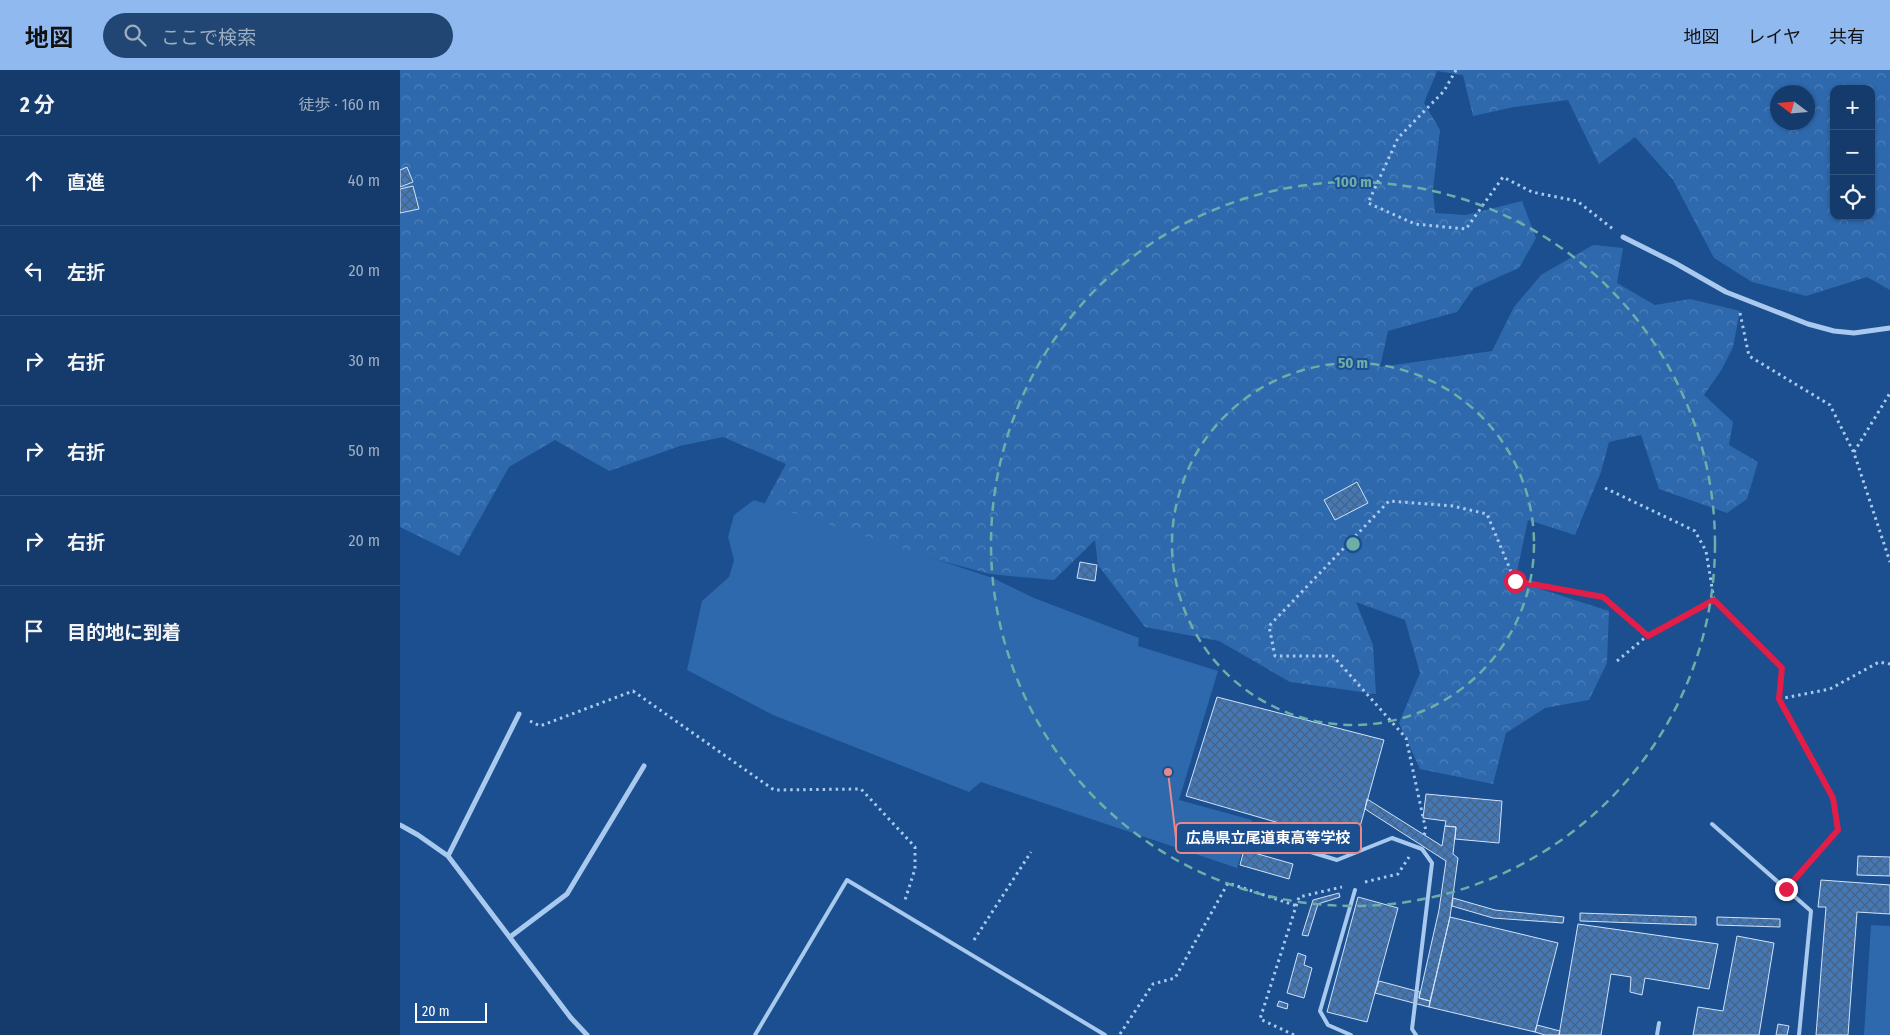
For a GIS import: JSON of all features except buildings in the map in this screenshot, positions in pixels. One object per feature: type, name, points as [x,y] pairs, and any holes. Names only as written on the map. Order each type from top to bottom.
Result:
[{"type":"street","points":[[1623,237],[1736,296],[1808,324],[1834,331],[1854,333],[1890,328]]},
{"type":"street","points":[[448,856],[519,714]]},
{"type":"street","points":[[510,937],[567,894],[644,766]]},
{"type":"street","points":[[400,825],[418,834],[448,856],[570,1018],[587,1035]]},
{"type":"lane","points":[[1712,824],[1811,911],[1799,1035]]},
{"type":"lane","points":[[1241,831],[1337,860],[1392,838],[1422,849],[1432,863],[1412,1029],[1416,1035]]},
{"type":"lane","points":[[755,1035],[848,880],[1105,1035]]},
{"type":"lane","points":[[1351,1035],[1328,1025],[1320,1011],[1355,890]]},
{"type":"lane","points":[[1657,1035],[1658,1023]]},
{"type":"path","points":[[1456,70],[1444,91],[1398,138],[1368,203],[1415,224],[1466,229],[1503,177],[1532,192],[1576,201],[1623,237]]},
{"type":"path","points":[[1736,296],[1749,356],[1830,405],[1854,453],[1890,562]]},
{"type":"path","points":[[1854,453],[1890,393]]},
{"type":"path","points":[[1604,488],[1695,531],[1706,551],[1714,600],[1782,668],[1779,699],[1833,798],[1838,830],[1786,889]]},
{"type":"path","points":[[1422,838],[1426,832],[1406,738],[1333,656],[1275,656],[1269,626],[1389,501],[1454,506],[1487,514],[1515,581],[1603,597],[1648,636]]},
{"type":"path","points":[[1617,661],[1648,636],[1714,600]]},
{"type":"path","points":[[1779,699],[1830,689],[1879,662],[1890,664]]},
{"type":"path","points":[[519,714],[540,726],[633,691],[774,790],[861,789],[915,847],[914,869],[902,912]]},
{"type":"path","points":[[967,952],[1031,852]]},
{"type":"path","points":[[1362,882],[1398,874],[1412,852]]},
{"type":"path","points":[[1119,1035],[1153,984],[1175,978],[1228,884],[1296,906]]},
{"type":"path","points":[[1294,1035],[1260,1019],[1299,897],[1344,886]]},
{"type":"green space","points":[[400,70],[1890,70],[1890,290],[1867,277],[1806,296],[1752,282],[1714,258],[1673,180],[1635,137],[1599,164],[1568,100],[1514,107],[1473,116],[1463,75],[1437,71],[1424,103],[1440,130],[1433,189],[1435,213],[1466,215],[1522,201],[1536,238],[1519,268],[1474,288],[1457,312],[1388,331],[1380,367],[1492,351],[1514,307],[1541,275],[1593,245],[1623,248],[1617,283],[1655,305],[1690,299],[1740,311],[1733,347],[1722,369],[1704,395],[1733,422],[1729,445],[1758,462],[1747,499],[1727,513],[1659,489],[1641,435],[1609,442],[1601,472],[1575,535],[1528,520],[1515,581],[1609,611],[1607,663],[1589,700],[1545,708],[1506,733],[1493,784],[1420,769],[1399,723],[1420,673],[1405,620],[1356,602],[1373,645],[1376,694],[1290,682],[1219,641],[1145,627],[1098,565],[1095,540],[1054,580],[990,574],[760,512],[786,464],[723,437],[680,446],[609,471],[555,440],[509,467],[459,556],[400,527]]},
{"type":"green space","points":[[754,500],[993,578],[1034,598],[1139,638],[1138,646],[1218,671],[1179,800],[1252,820],[1237,868],[981,782],[969,792],[773,715],[687,670],[702,601],[729,577],[734,560],[728,537],[734,515]]},
{"type":"green space","points":[[1871,925],[1890,926],[1890,1035],[1864,1035]]},
{"type":"place","name":"広島県立尾道東高等学校","points":[[1168,772]]},
{"type":"route","points":[[1515,581],[1603,597],[1648,636],[1714,600],[1782,668],[1779,699],[1833,798],[1838,830],[1786,889]]}]
